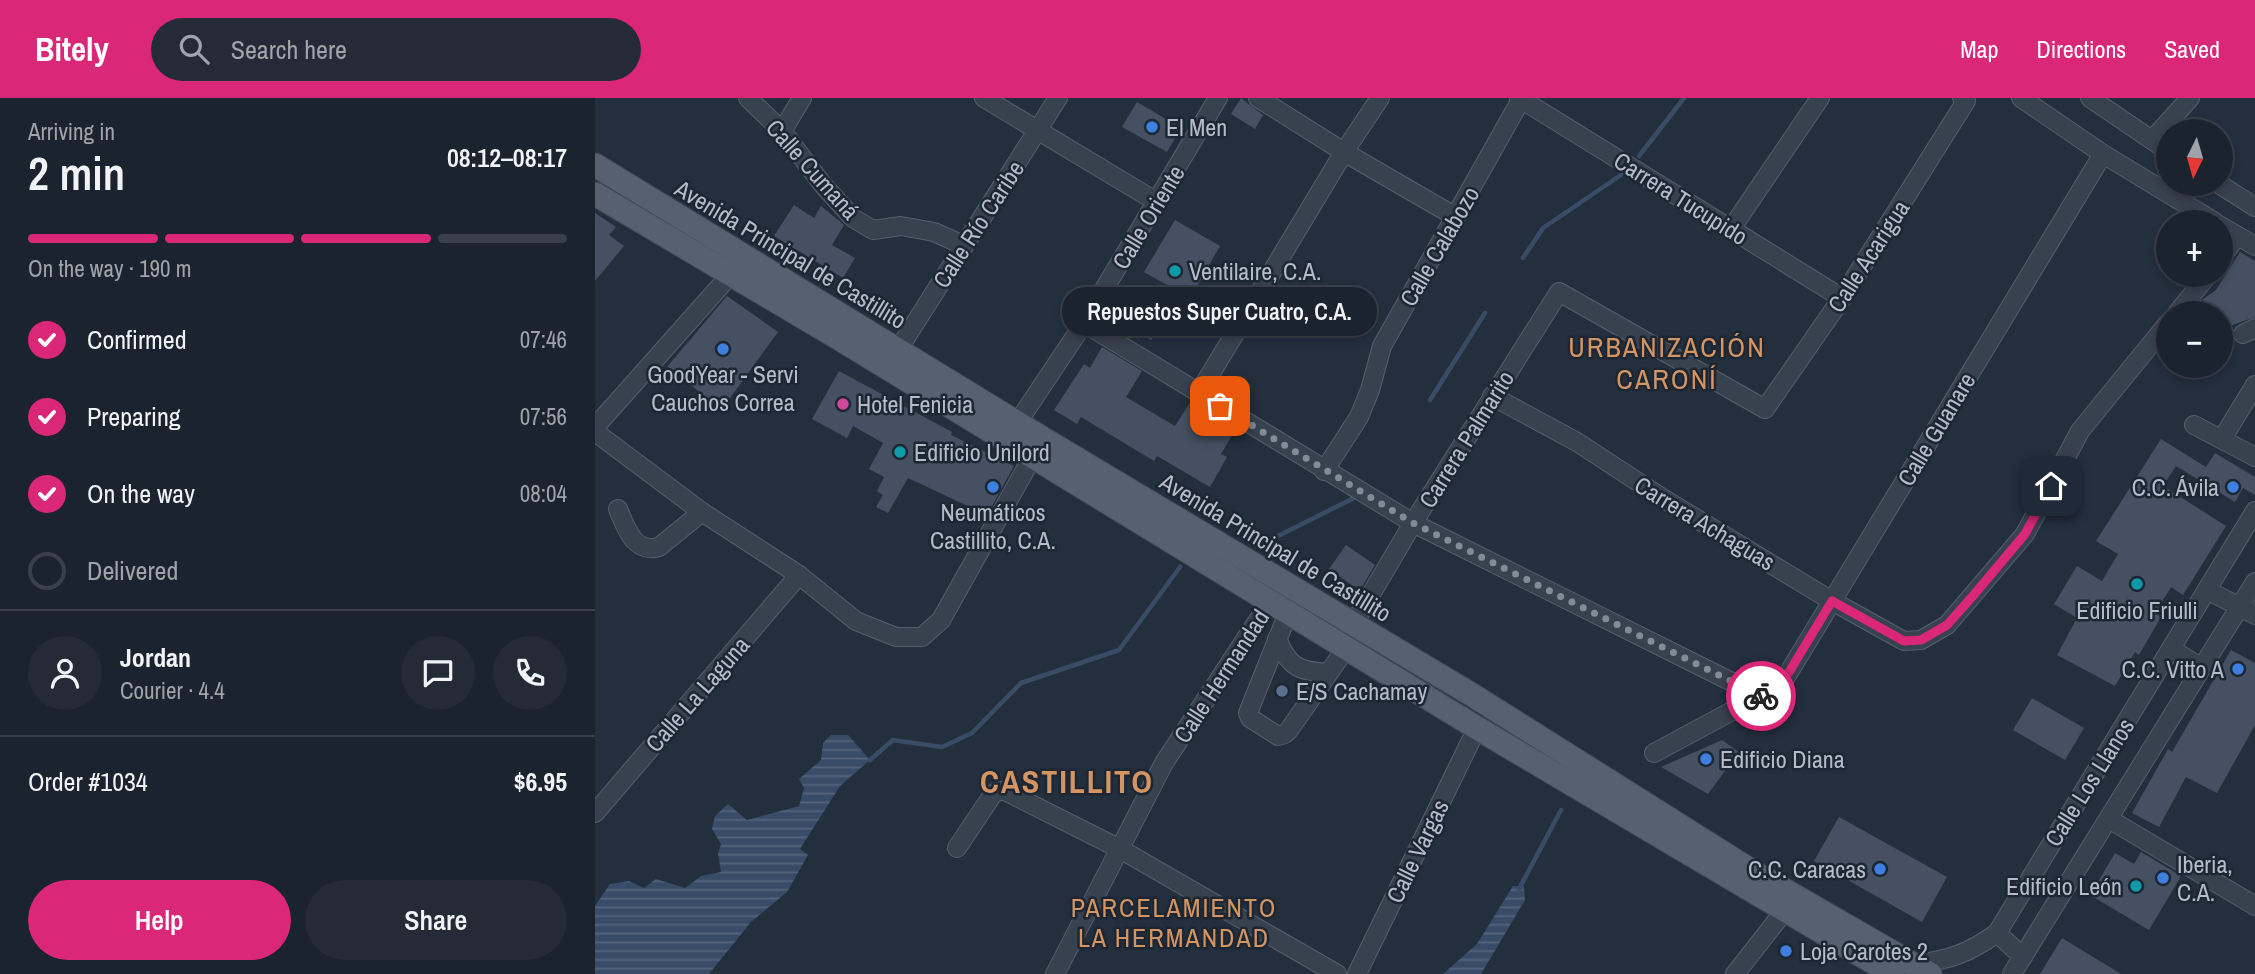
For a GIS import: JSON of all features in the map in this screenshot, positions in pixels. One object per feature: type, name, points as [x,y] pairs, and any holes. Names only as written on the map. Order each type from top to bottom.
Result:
[{"type":"main road","name":"Avenida Principal de Castillito","points":[[595,164],[898,350],[1012,431],[1033,457],[1477,728],[1893,974]]},
{"type":"main road","name":"Avenida Principal de Castillito","points":[[595,194],[730,275],[1354,624],[1474,696],[1755,873],[1922,969]]},
{"type":"street","name":"Calle Cumaná","points":[[748,98],[782,131],[823,185],[853,218],[873,230],[901,226],[935,232],[964,245]]},
{"type":"street","points":[[782,131],[802,98]]},
{"type":"street","points":[[984,98],[1157,202]]},
{"type":"street","name":"Calle Río Caribe","points":[[898,350],[1058,98]]},
{"type":"street","name":"Calle Oriente","points":[[1012,431],[1084,324],[1218,98]]},
{"type":"street","points":[[1258,98],[1344,152],[1457,217]]},
{"type":"street","points":[[1199,393],[1344,152],[1380,98]]},
{"type":"street","name":"Carrera Tucupido","points":[[1521,98],[1842,298]]},
{"type":"street","name":"Calle Calabozo","points":[[1324,471],[1359,417],[1370,390],[1382,346],[1457,217],[1521,98]]},
{"type":"street","points":[[1731,229],[1820,98]]},
{"type":"street","points":[[2021,98],[2103,154],[2195,210]]},
{"type":"street","points":[[2090,98],[2156,143]]},
{"type":"street","points":[[2152,140],[2190,98]]},
{"type":"street","name":"Calle Acarigua","points":[[1765,409],[1842,298],[1964,99]]},
{"type":"street","name":"Calle Guanare","points":[[1654,753],[1760,696],[1786,677],[2103,154]]},
{"type":"street","points":[[2233,193],[2255,207]]},
{"type":"street","points":[[2233,234],[2255,246]]},
{"type":"street","points":[[2233,242],[2237,236]]},
{"type":"street","points":[[746,257],[595,429],[702,512],[799,575],[856,621],[896,637],[922,637],[941,620],[1033,457]]},
{"type":"street","points":[[2187,301],[2199,287]]},
{"type":"street","name":"Carrera Palmarito","points":[[1354,624],[1413,523],[1559,292],[1765,409]]},
{"type":"street","points":[[1084,324],[1413,523],[1760,696]]},
{"type":"street","name":"Carrera Achaguas","points":[[1492,396],[1577,442],[1664,499],[1832,601],[1904,641],[1921,640],[1947,625],[2025,534],[2080,431],[2156,338]]},
{"type":"street","points":[[2222,439],[2255,385]]},
{"type":"street","points":[[2194,425],[2255,457]]},
{"type":"street","points":[[618,509],[631,536],[643,549],[650,550],[659,547],[702,512]]},
{"type":"street","name":"Calle Los Llanos","points":[[1922,969],[1974,949],[1997,933],[2255,511]]},
{"type":"street","name":"Calle La Laguna","points":[[595,813],[799,575]]},
{"type":"street","name":"Calle Los Llanos","points":[[2012,974],[2202,668],[2247,611],[2255,582]]},
{"type":"street","points":[[2207,590],[2247,611]]},
{"type":"street","points":[[1279,607],[1277,639],[1248,713],[1250,718],[1278,736],[1285,734],[1346,649]]},
{"type":"street","name":"Calle Hermandad","points":[[1055,974],[1164,763],[1279,607]]},
{"type":"street","points":[[1277,639],[1285,657],[1297,668],[1328,673]]},
{"type":"street","points":[[2171,649],[2202,668]]},
{"type":"street","name":"Calle Vargas","points":[[1357,974],[1477,728]]},
{"type":"street","points":[[957,848],[993,794],[999,791],[1052,813],[1120,849],[1337,974]]},
{"type":"street","points":[[2109,819],[2255,906]]},
{"type":"street","points":[[1735,974],[1786,909]]},
{"type":"street","points":[[1997,933],[2023,957]]},
{"type":"water","points":[[831,735],[848,735],[870,760],[840,786],[800,849],[808,855],[787,892],[751,922],[709,974],[595,974],[595,906],[610,884],[629,881],[644,888],[656,879],[685,888],[701,876],[721,872],[718,854],[721,844],[712,829],[715,816],[728,804],[747,820],[799,806],[804,788],[799,779],[821,760],[823,743]]},
{"type":"water","points":[[1513,886],[1524,886],[1525,900],[1481,974],[1443,974],[1477,944]]},
{"type":"building","points":[[1241,98],[1263,115],[1255,129],[1231,114]]},
{"type":"building","name":"El Men","points":[[1137,102],[1181,128],[1167,152],[1122,127]]},
{"type":"building","points":[[794,205],[814,218],[821,206],[844,225],[832,245],[855,258],[843,278],[774,236]]},
{"type":"building","points":[[595,213],[616,227],[609,235],[624,246],[595,281]]},
{"type":"building","points":[[1175,220],[1220,246],[1190,298],[1144,272]]},
{"type":"building","points":[[2240,252],[2255,261],[2255,317],[2233,325],[2233,301],[2202,300],[2218,287],[2233,287],[2233,263]]},
{"type":"building","name":"GoodYear - Servi Cauchos Correa","points":[[727,296],[778,332],[722,409],[667,367]]},
{"type":"building","points":[[1130,298],[1164,318],[1151,340],[1117,319]]},
{"type":"building","points":[[1102,347],[1142,371],[1126,397],[1175,426],[1191,401],[1216,417],[1214,422],[1233,434],[1221,454],[1227,457],[1210,487],[1157,456],[1154,461],[1081,417],[1077,424],[1054,410],[1084,364],[1090,368]]},
{"type":"building","points":[[839,371],[952,432],[951,435],[1014,466],[987,515],[908,478],[888,513],[876,507],[883,495],[877,491],[884,477],[869,469],[883,443],[853,426],[847,438],[812,419]]},
{"type":"building","points":[[2161,439],[2206,467],[2215,453],[2255,477],[2255,495],[2243,488],[2235,502],[2176,466],[2163,486],[2226,526],[2183,595],[2171,587],[2155,613],[2161,617],[2139,655],[2135,652],[2115,686],[2057,655],[2077,618],[2054,604],[2077,566],[2102,581],[2118,554],[2096,541]]},
{"type":"building","points":[[1346,545],[1375,565],[1359,587],[1353,586],[1329,569]]},
{"type":"building","points":[[2231,650],[2255,663],[2255,725],[2217,793],[2186,777],[2159,827],[2132,813],[2168,749],[2172,752]]},
{"type":"building","points":[[2032,698],[2084,728],[2065,760],[2013,730]]},
{"type":"building","name":"Edificio Diana","points":[[1722,740],[1739,752],[1708,794],[1661,767]]},
{"type":"building","name":"C.C. Caracas","points":[[1839,817],[1947,877],[1922,922],[1814,861]]},
{"type":"building","name":"Edificio León","points":[[2141,852],[2181,876],[2149,930],[2090,895],[2115,853],[2134,864]]},
{"type":"building","points":[[2062,938],[2121,974],[2040,974]]},
{"type":"waterway","points":[[1639,156],[1684,98]]},
{"type":"waterway","points":[[1523,258],[1543,228],[1621,175]]},
{"type":"waterway","points":[[1430,400],[1485,313]]},
{"type":"waterway","points":[[1274,538],[1356,497]]},
{"type":"waterway","points":[[870,760],[893,740],[942,747],[972,733],[1021,683],[1119,650],[1180,567]]},
{"type":"waterway","points":[[1519,889],[1561,810]]},
{"type":"way so far","points":[[1220,406],[1413,523],[1761,696]]},
{"type":"place","name":"El Men","points":[[1152,127]]},
{"type":"place","name":"Ventilaire, C.A.","points":[[1175,271]]},
{"type":"place","name":"GoodYear - Servi Cauchos Correa","points":[[723,349]]},
{"type":"place","name":"Hotel Fenicia","points":[[843,404]]},
{"type":"place","name":"Repuestos Super Cuatro, C.A.","points":[[1220,406]]},
{"type":"place","name":"Edificio Unilord","points":[[900,452]]},
{"type":"place","name":"Neumáticos Castillito, C.A.","points":[[993,487]]},
{"type":"place","name":"C.C. Ávila","points":[[2233,487]]},
{"type":"place","name":"Edificio Friulli","points":[[2137,584]]},
{"type":"place","name":"C.C. Vitto A","points":[[2238,669]]},
{"type":"place","name":"E/S Cachamay","points":[[1282,691]]},
{"type":"place","name":"Edificio Diana","points":[[1706,759]]},
{"type":"place","name":"C.C. Caracas","points":[[1880,869]]},
{"type":"place","name":"Iberia, C.A.","points":[[2163,878]]},
{"type":"place","name":"Edificio León","points":[[2136,886]]},
{"type":"place","name":"Loja Carotes 2","points":[[1786,951]]},
{"type":"district","name":"URBANIZACIÓN CARONÍ","points":[[1667,363]]},
{"type":"district","name":"CASTILLITO","points":[[1067,781]]},
{"type":"district","name":"PARCELAMIENTO LA HERMANDAD","points":[[1174,922]]},
{"type":"route","points":[[1761,696],[1786,677],[1832,601],[1904,641],[1921,640],[1947,625],[2025,534],[2051,486]]}]
